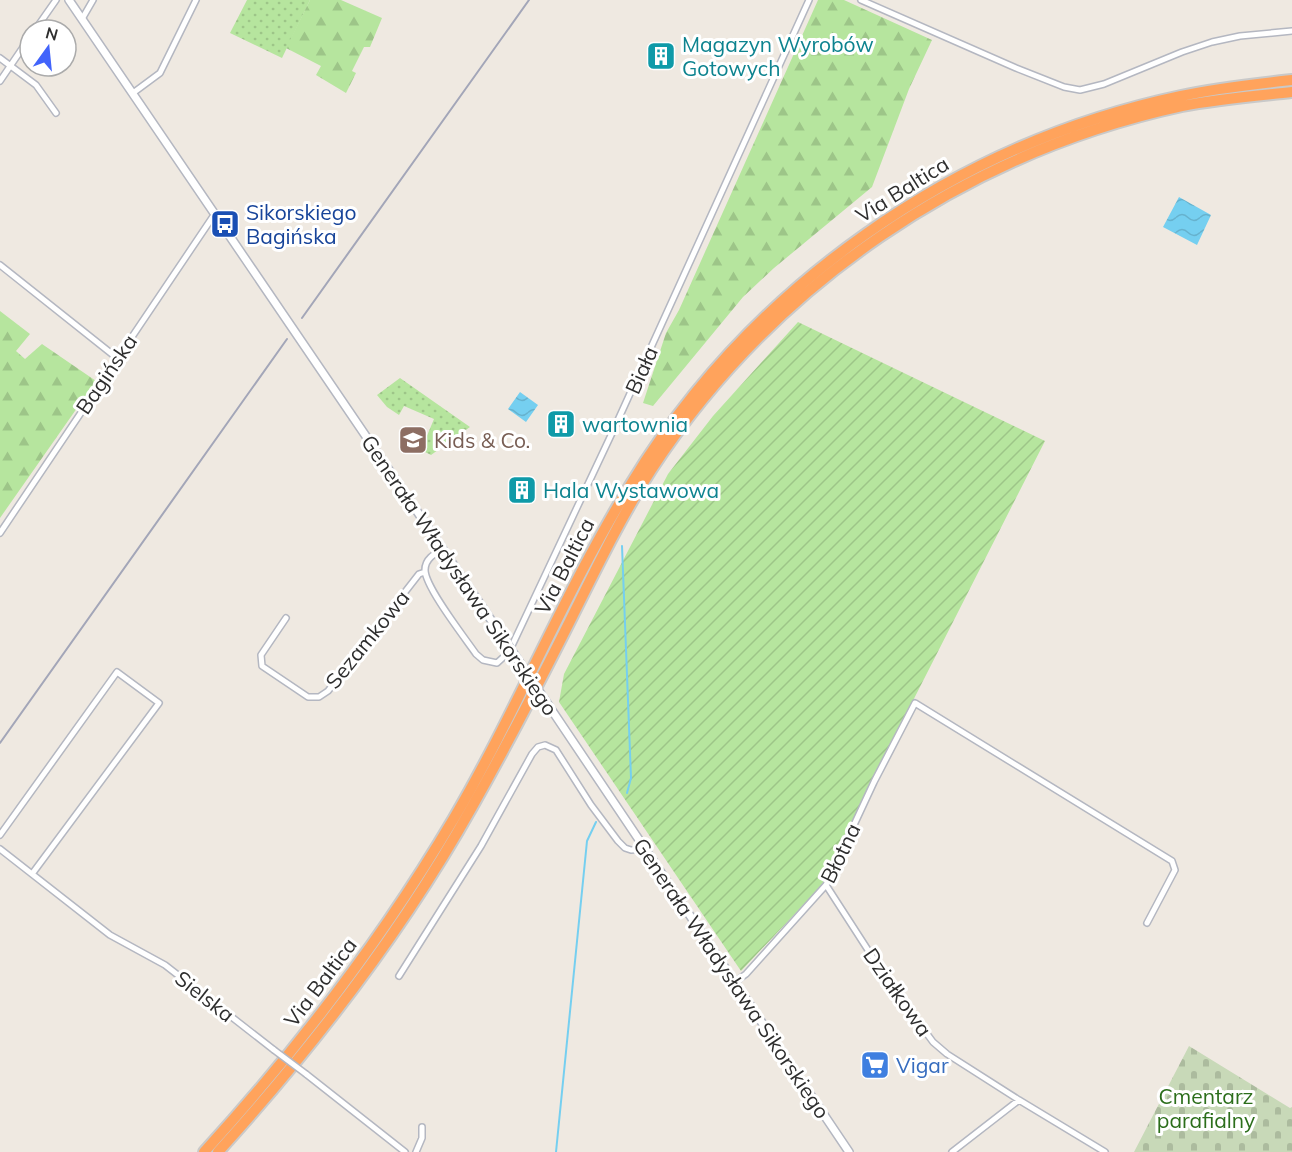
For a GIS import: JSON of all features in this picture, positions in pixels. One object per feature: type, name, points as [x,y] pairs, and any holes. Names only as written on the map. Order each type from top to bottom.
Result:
[{"type":"highway","name":"Via Baltica","points":[[204,1152],[260,1090],[307,1032],[398,906],[473,784],[600,537],[634,478],[688,402],[714,370],[760,321],[811,275],[868,232],[931,191],[992,159],[1065,129],[1144,105],[1218,89],[1292,80]]},
{"type":"highway","name":"Via Baltica","points":[[218,1152],[320,1033],[374,961],[418,896],[459,830],[501,755],[635,497],[690,415],[765,331],[829,274],[885,232],[931,203],[1010,163],[1071,138],[1152,113],[1219,99],[1292,92]]},
{"type":"street","points":[[43,18],[56,0]]},
{"type":"street","name":"Generała Władysława Sikorskiego","points":[[69,0],[504,639],[849,1152]]},
{"type":"street","points":[[82,19],[93,0]]},
{"type":"street","points":[[134,93],[160,73],[196,0]]},
{"type":"street","name":"Biała","points":[[425,572],[439,599],[476,654],[490,663],[504,660],[614,431],[809,0]]},
{"type":"street","points":[[861,0],[1016,68],[1064,87],[1080,90],[1104,84],[1212,42],[1240,36],[1292,31]]},
{"type":"street","points":[[0,81],[18,56]]},
{"type":"street","points":[[0,58],[36,86],[56,113]]},
{"type":"street","name":"Bagińska","points":[[0,533],[214,215]]},
{"type":"street","points":[[0,265],[117,358]]},
{"type":"street","points":[[425,572],[426,564],[431,557],[442,549]]},
{"type":"street","name":"Sezamkowa","points":[[286,618],[261,655],[262,666],[308,697],[319,697],[328,691],[419,574],[425,572]]},
{"type":"street","points":[[0,835],[117,672],[159,703],[32,874]]},
{"type":"street","name":"Błotna","points":[[735,982],[746,974],[826,885],[874,782],[915,703],[1172,861],[1175,870],[1147,923]]},
{"type":"street","points":[[399,976],[481,846],[538,747],[545,745],[556,750],[618,842],[625,848],[645,849]]},
{"type":"street","name":"Sielska","points":[[0,849],[110,935],[165,965],[405,1152]]},
{"type":"street","name":"Działkowa","points":[[826,885],[924,1032],[947,1054],[1018,1101],[1105,1152]]},
{"type":"street","points":[[952,1152],[1018,1101]]},
{"type":"street","points":[[416,1152],[422,1138],[422,1127]]},
{"type":"green space","points":[[247,0],[310,0],[282,58],[230,33]]},
{"type":"green space","points":[[310,0],[341,0],[382,18],[370,47],[364,47],[352,71],[356,73],[346,93],[316,75],[321,66],[286,48]]},
{"type":"green space","points":[[818,0],[844,0],[932,40],[909,89],[872,187],[774,268],[743,297],[653,406],[643,403],[666,333],[679,310]]},
{"type":"green space","points":[[0,311],[30,334],[16,351],[25,359],[42,344],[96,381],[0,518]]},
{"type":"green space","points":[[798,322],[1045,441],[864,797],[823,884],[741,971],[559,702],[564,674],[668,474],[713,416]]},
{"type":"green space","points":[[400,378],[470,427],[431,455],[421,450],[434,419],[404,406],[399,415],[387,407],[377,395]]},
{"type":"green space","name":"Cmentarz parafialny","points":[[1189,1046],[1290,1108],[1292,1107],[1292,1152],[1134,1152]]},
{"type":"water","points":[[1179,197],[1211,215],[1197,245],[1163,227]]},
{"type":"water","points":[[520,392],[538,405],[526,422],[508,409]]},
{"type":"waterway","points":[[622,546],[631,778],[627,793]]},
{"type":"waterway","points":[[556,1152],[587,841],[596,822]]},
{"type":"railway","points":[[302,318],[529,0]]},
{"type":"railway","points":[[0,743],[287,339]]},
{"type":"place","name":"Magazyn Wyrobów Gotowych","points":[[661,56]]},
{"type":"place","name":"Sikorskiego Bagińska","points":[[225,224]]},
{"type":"place","name":"wartownia","points":[[561,424]]},
{"type":"place","name":"Kids & Co.","points":[[413,440]]},
{"type":"place","name":"Hala Wystawowa","points":[[522,490]]},
{"type":"place","name":"Vigar","points":[[875,1065]]}]
